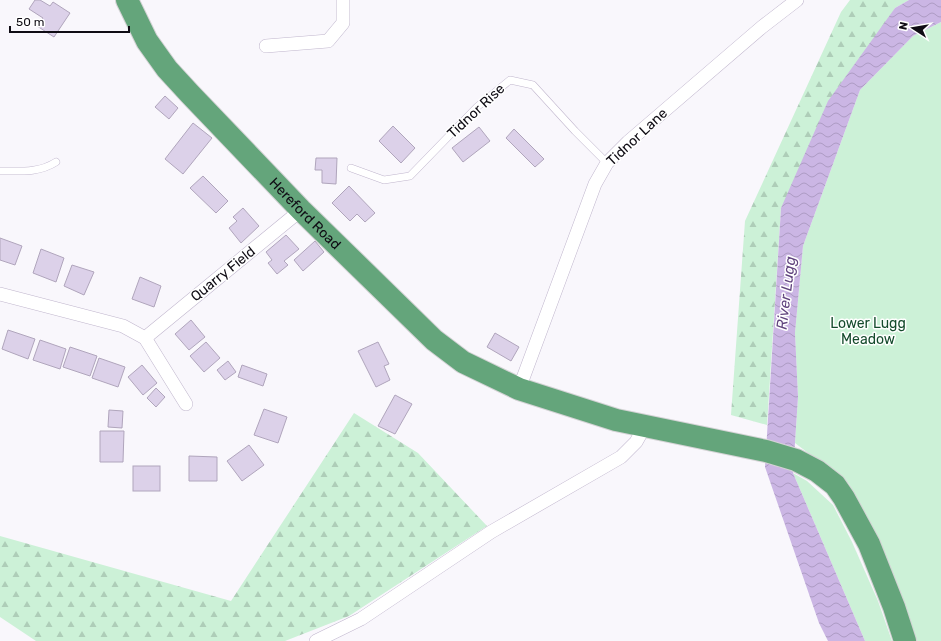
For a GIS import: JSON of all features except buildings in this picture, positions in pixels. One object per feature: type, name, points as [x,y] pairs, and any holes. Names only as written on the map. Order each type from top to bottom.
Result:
[{"type":"highway","name":"Hereford Road","points":[[127,0],[147,40],[167,69],[301,210],[434,340],[464,362],[519,389],[616,420],[747,447],[796,460],[817,471],[835,486],[844,498],[869,544],[894,607],[905,641]]},
{"type":"street","points":[[266,46],[328,41],[343,23],[343,0]]},
{"type":"street","name":"Tidnor Lane","points":[[519,389],[595,184],[607,163],[628,142],[762,27],[797,0]]},
{"type":"street","name":"Quarry Field","points":[[145,338],[301,210]]},
{"type":"street","points":[[0,294],[123,326],[145,338],[186,404]]},
{"type":"street","points":[[316,641],[361,619],[491,532],[621,457],[636,442],[645,426]]},
{"type":"lane","name":"Tidnor Rise","points":[[351,168],[384,180],[410,176],[477,107],[510,80],[533,85],[607,163]]},
{"type":"lane","points":[[0,171],[27,171],[47,168],[56,162]]},
{"type":"green space","points":[[850,0],[909,0],[895,8],[781,208],[767,425],[731,415],[745,221],[841,12]]},
{"type":"green space","name":"Lower Lugg Meadow","points":[[941,22],[941,641],[914,641],[895,578],[849,484],[795,443],[798,397],[795,333],[803,246],[860,90],[913,36]]},
{"type":"green space","points":[[354,413],[418,453],[487,526],[349,616],[285,641],[36,641],[0,617],[0,536],[231,601]]},
{"type":"green space","points":[[793,473],[807,481],[833,505],[852,542],[878,601],[892,641],[865,641]]},
{"type":"water","name":"River Lugg","points":[[909,0],[941,0],[941,22],[913,36],[860,90],[803,246],[795,333],[798,397],[793,473],[865,641],[828,641],[819,623],[765,467],[781,208],[828,101],[895,8]]}]
